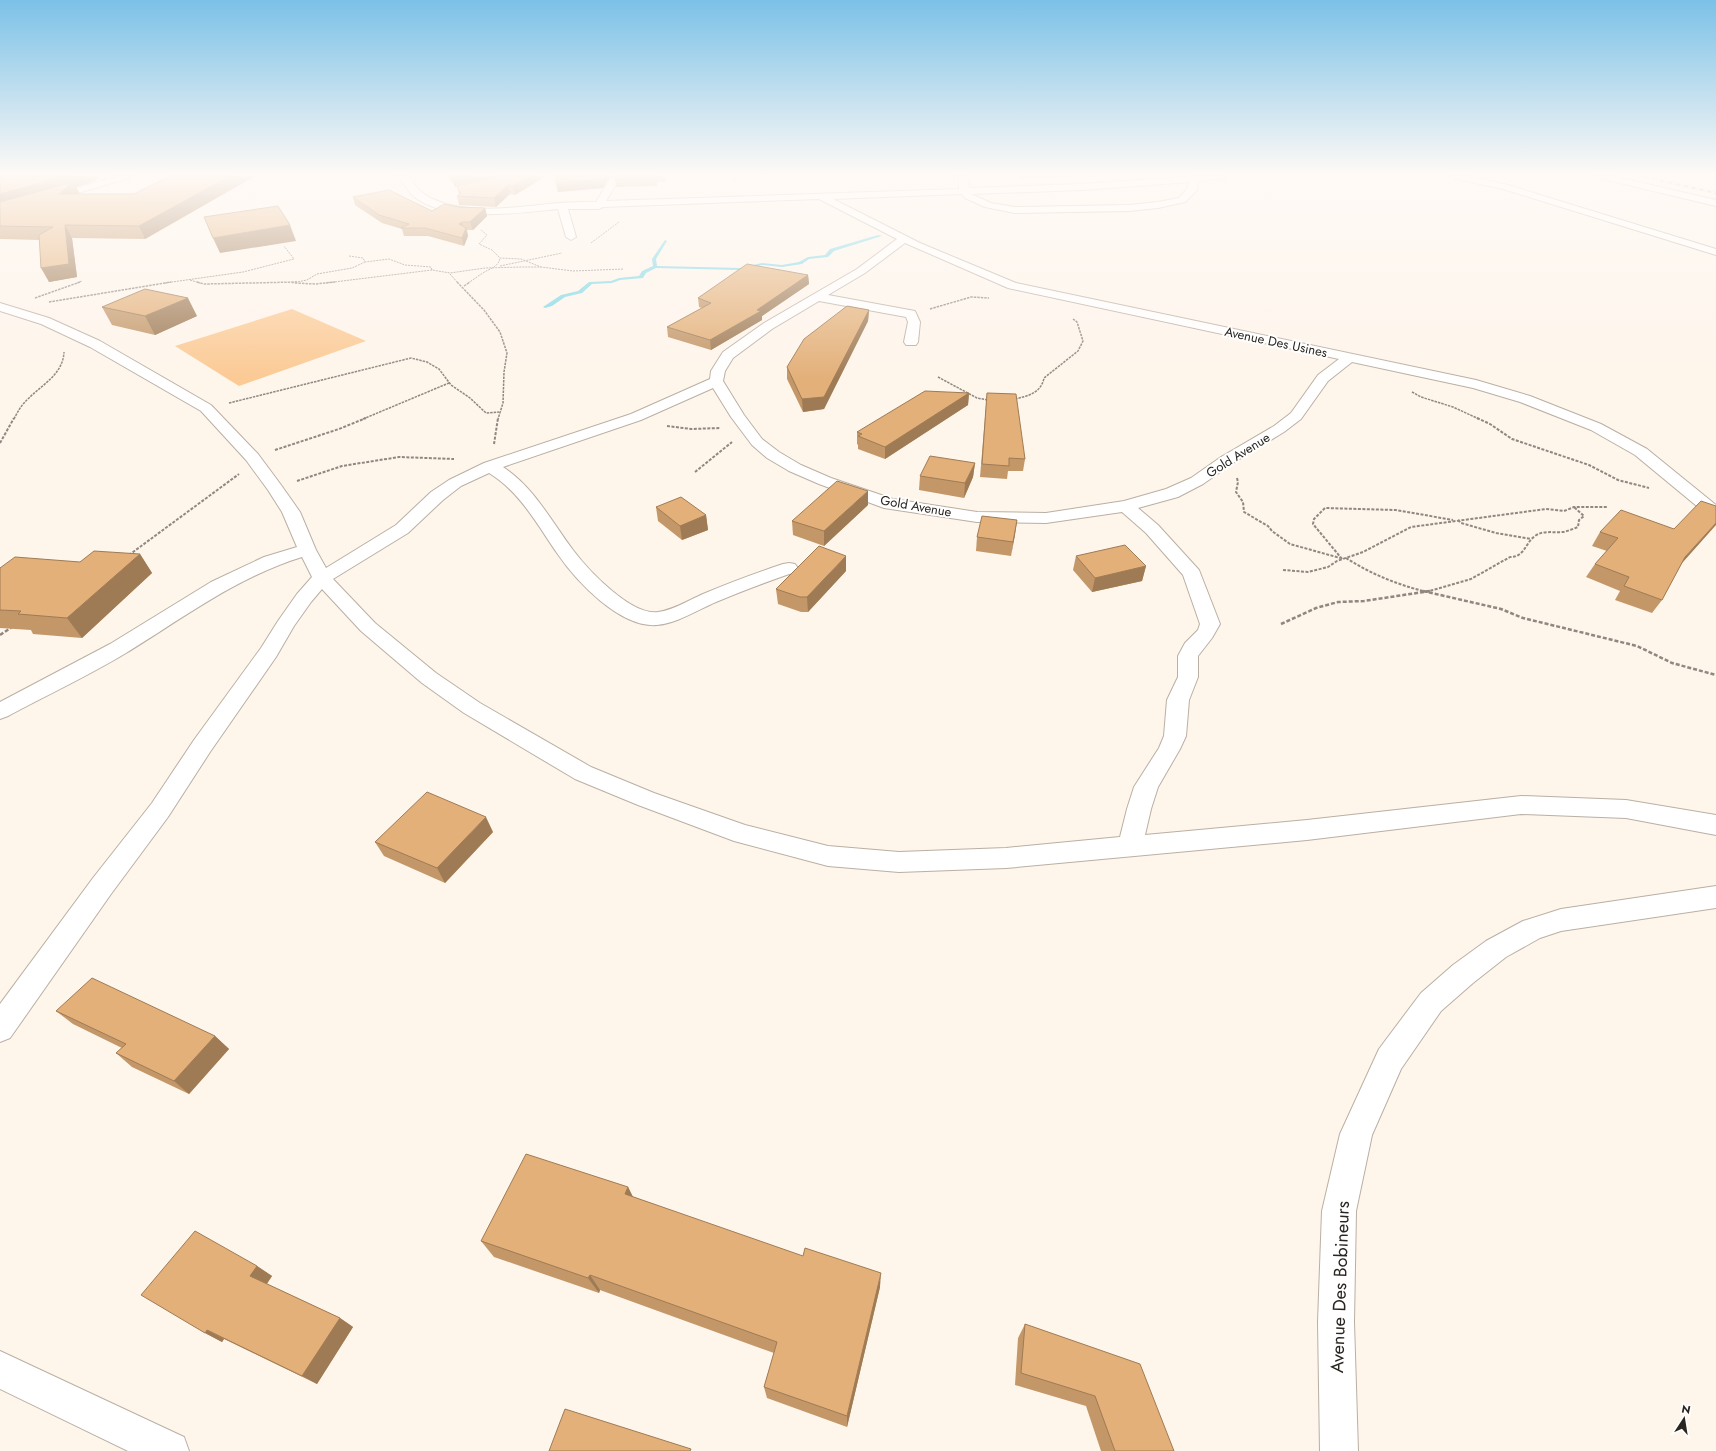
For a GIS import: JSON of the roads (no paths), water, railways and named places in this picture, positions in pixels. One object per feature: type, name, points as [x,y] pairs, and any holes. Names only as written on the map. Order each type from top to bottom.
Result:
[{"type":"street","points":[[0,1028],[102,886],[160,810],[202,746],[269,652],[296,609],[322,578],[402,529],[437,496],[455,483],[490,466],[636,417],[716,381],[718,371],[728,355],[768,326],[860,271],[898,244]]},
{"type":"street","name":"Avenue Des Usines","points":[[914,244],[1012,286],[1476,384],[1525,399],[1596,427],[1641,452],[1716,513]]},
{"type":"street","points":[[1689,244],[1716,252]]},
{"type":"street","points":[[818,297],[911,314],[914,318],[911,342]]},
{"type":"street","points":[[2,308],[45,321],[95,344],[206,408],[252,457],[275,488],[290,512],[307,550],[322,578],[368,627],[429,678],[472,708],[583,773],[646,800],[743,834],[828,856],[899,862],[1006,858],[1307,830],[1521,805],[1626,808],[1716,825]]},
{"type":"street","name":"Gold Avenue","points":[[716,381],[729,404],[757,442],[773,455],[795,468],[824,481],[890,504],[977,517],[1046,518],[1126,506],[1172,493],[1197,481],[1227,460],[1279,429],[1296,416],[1323,378],[1350,358]]},
{"type":"street","points":[[490,466],[504,474],[523,493],[567,556],[579,569],[612,600],[626,610],[642,617],[655,619],[670,615],[720,593],[789,568]]},
{"type":"street","points":[[1126,506],[1152,529],[1192,574],[1210,624],[1208,632],[1190,650],[1187,658],[1189,668],[1188,679],[1178,701],[1178,723],[1176,735],[1172,745],[1146,787],[1131,846]]},
{"type":"street","points":[[0,711],[117,649],[218,586],[270,561],[307,550]]},
{"type":"street","name":"Avenue Des Bobineurs","points":[[1339,1451],[1336,1322],[1339,1211],[1356,1134],[1390,1059],[1431,1002],[1496,949],[1532,929],[1561,920],[1716,897]]},
{"type":"street","points":[[0,1370],[170,1451]]},
{"type":"waterway","points":[[655,267],[654,259],[663,244]]},
{"type":"waterway","points":[[655,267],[740,269],[762,264],[782,266],[800,263],[808,258],[826,256],[832,250],[854,244]]},
{"type":"waterway","points":[[545,307],[563,296],[583,291],[591,283],[612,282],[619,279],[641,277],[644,272],[655,267]]}]
